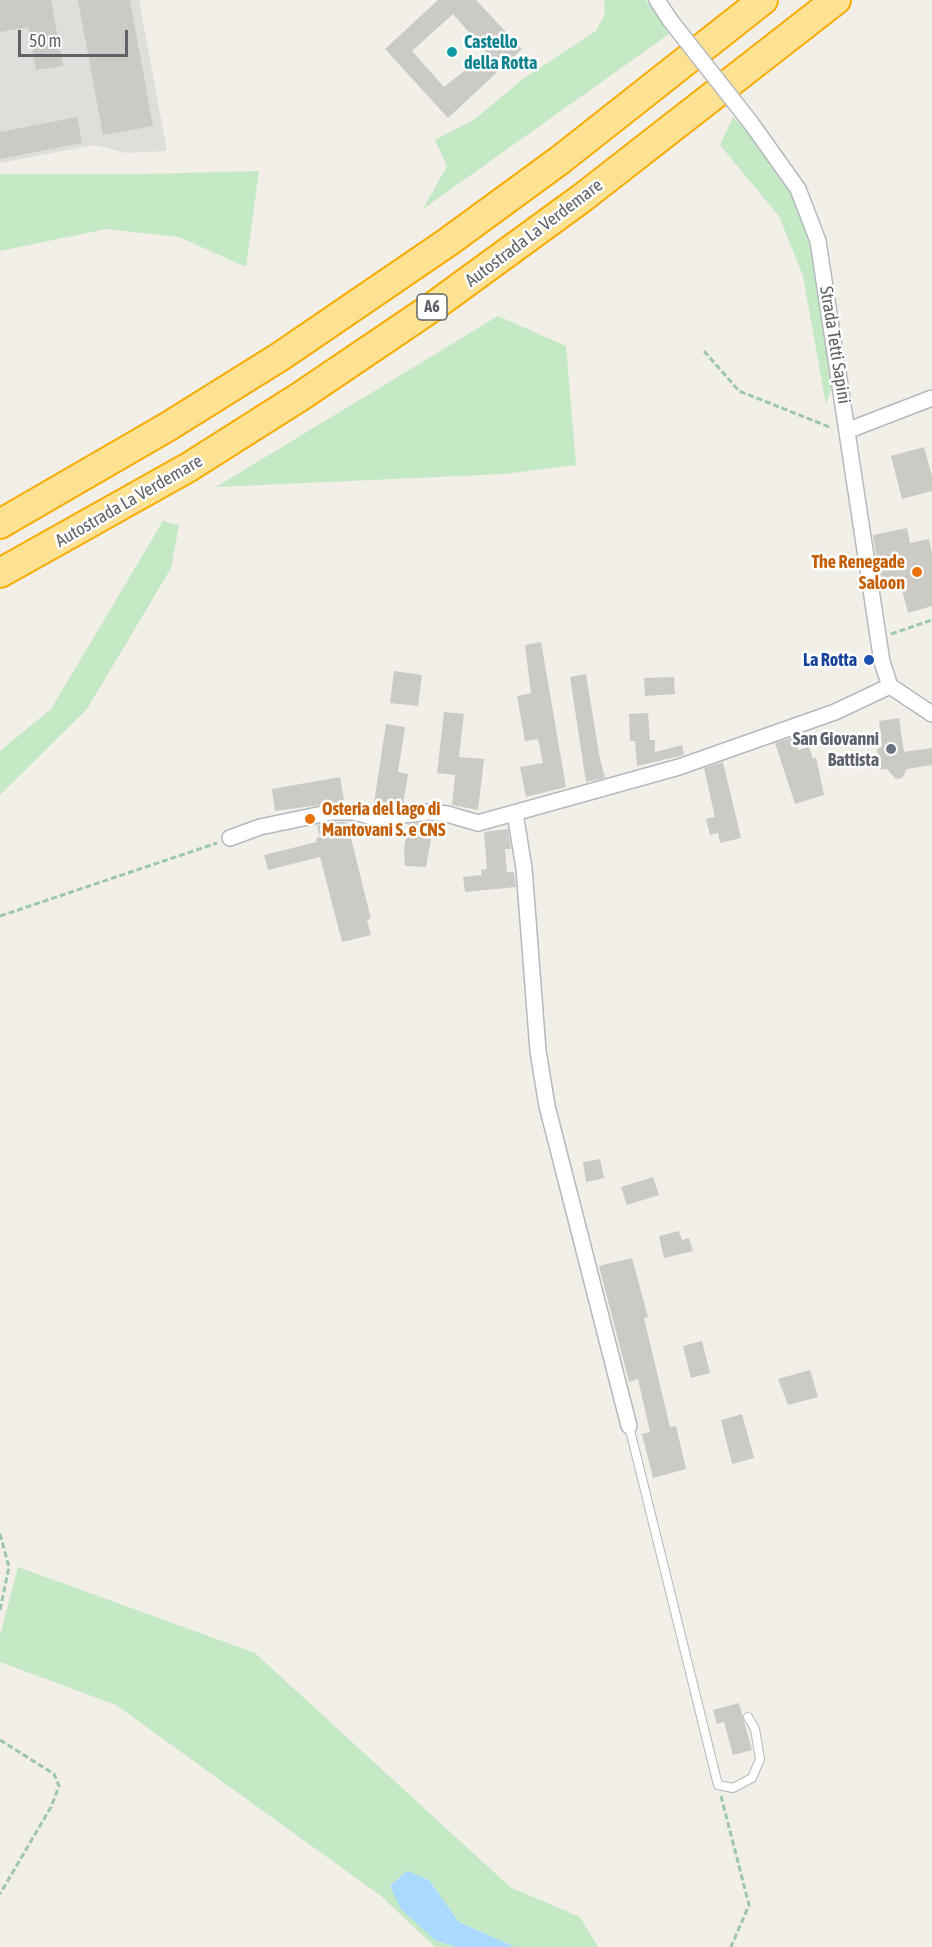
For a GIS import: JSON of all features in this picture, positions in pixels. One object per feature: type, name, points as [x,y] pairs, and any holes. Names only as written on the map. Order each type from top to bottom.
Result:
[{"type":"highway","name":"A6","points":[[0,524],[180,420],[281,356],[438,248],[560,160],[763,0]]},
{"type":"highway","name":"Autostrada La Verdemare","points":[[0,573],[189,467],[301,396],[434,306],[582,198],[836,0]]},
{"type":"street","name":"Strada Tetti Sapini","points":[[657,0],[798,189],[818,241],[849,430],[877,638],[890,686]]},
{"type":"street","points":[[849,430],[932,398]]},
{"type":"street","points":[[230,838],[260,827],[332,812],[353,812],[377,818],[438,813],[478,823],[679,767],[835,712],[890,686],[932,714]]},
{"type":"street","points":[[515,813],[524,868],[538,1051],[547,1106],[629,1426]]},
{"type":"lane","points":[[629,1426],[718,1785],[733,1788],[752,1778],[760,1759],[755,1729],[748,1717]]},
{"type":"path","points":[[704,351],[739,391],[835,429],[849,430]]},
{"type":"path","points":[[877,638],[932,620]]},
{"type":"path","points":[[0,916],[230,838]]},
{"type":"path","points":[[0,1534],[9,1567],[0,1610]]},
{"type":"path","points":[[0,1740],[54,1774],[59,1786],[51,1807],[0,1894]]},
{"type":"path","points":[[718,1785],[749,1905],[731,1947]]},
{"type":"shaded area","points":[[0,0],[139,0],[167,151],[127,153],[94,145],[0,163]]},
{"type":"green space","points":[[604,0],[646,0],[669,34],[423,209],[447,166],[435,140],[475,119],[523,79],[596,31],[605,13]]},
{"type":"green space","points":[[733,117],[762,147],[793,195],[813,255],[833,383],[826,405],[803,276],[779,216],[720,145]]},
{"type":"green space","points":[[259,171],[246,267],[179,237],[106,229],[0,251],[0,174]]},
{"type":"green space","points":[[498,316],[566,346],[576,465],[504,474],[216,487]]},
{"type":"green space","points":[[163,521],[179,525],[171,568],[87,709],[0,795],[0,751],[51,709]]},
{"type":"green space","points":[[18,1567],[255,1653],[510,1887],[580,1917],[598,1947],[515,1947],[459,1922],[429,1880],[435,1940],[456,1947],[435,1947],[381,1896],[116,1705],[0,1662],[0,1636]]},
{"type":"water","points":[[407,1871],[429,1880],[459,1922],[515,1947],[456,1947],[435,1940],[401,1909],[390,1886]]},
{"type":"building","points":[[0,0],[51,0],[63,66],[36,70],[28,27],[0,32]]},
{"type":"building","points":[[78,0],[130,0],[153,126],[103,135]]},
{"type":"building","points":[[438,0],[476,0],[522,49],[448,118],[385,49]],"holes":[[[453,14],[487,53],[444,87],[412,51]]]},
{"type":"building","points":[[77,117],[82,143],[0,159],[0,132]]},
{"type":"building","points":[[924,447],[932,476],[932,491],[902,499],[891,456]]},
{"type":"building","name":"The Renegade Saloon","points":[[907,528],[910,543],[929,539],[932,553],[932,606],[908,613],[901,586],[897,587],[894,576],[879,579],[873,535]]},
{"type":"building","points":[[541,642],[566,787],[526,797],[520,767],[543,763],[538,739],[525,741],[517,696],[531,693],[525,645]]},
{"type":"building","points":[[394,671],[422,675],[418,706],[390,703]]},
{"type":"building","points":[[586,674],[605,778],[586,782],[570,677]]},
{"type":"building","points":[[674,677],[675,694],[645,696],[644,678]]},
{"type":"building","points":[[444,712],[464,714],[459,757],[484,759],[478,810],[452,805],[455,775],[437,773]]},
{"type":"building","points":[[648,713],[650,740],[655,740],[655,752],[682,745],[684,755],[637,766],[635,741],[630,741],[629,714]]},
{"type":"building","name":"San Giovanni Battista","points":[[899,718],[904,752],[932,748],[932,765],[907,769],[902,778],[896,779],[887,769],[881,770],[877,750],[882,746],[879,721]]},
{"type":"building","points":[[386,724],[405,727],[398,772],[408,774],[403,805],[374,803]]},
{"type":"building","points":[[794,737],[798,750],[809,747],[813,759],[816,757],[824,795],[795,804],[775,743]]},
{"type":"building","points":[[723,762],[741,838],[720,843],[718,833],[710,835],[706,819],[715,817],[704,768]]},
{"type":"building","points":[[340,777],[344,800],[342,802],[275,811],[272,789]]},
{"type":"building","points":[[347,822],[371,919],[367,920],[371,935],[342,942],[320,857],[268,870],[264,855],[317,842],[316,838],[320,837],[317,825]]},
{"type":"building","points":[[434,822],[426,867],[405,866],[404,849],[408,824]]},
{"type":"building","points":[[508,829],[511,849],[505,849],[507,872],[514,872],[516,887],[465,892],[463,877],[482,875],[481,870],[487,869],[484,832]]},
{"type":"building","points":[[600,1159],[604,1178],[586,1182],[583,1162]]},
{"type":"building","points":[[653,1177],[659,1195],[627,1205],[621,1187]]},
{"type":"building","points":[[679,1231],[682,1240],[689,1238],[693,1251],[664,1258],[659,1236]]},
{"type":"building","points":[[632,1258],[648,1317],[644,1318],[670,1427],[676,1426],[686,1469],[653,1478],[642,1434],[650,1432],[638,1379],[629,1382],[599,1266]]},
{"type":"building","points":[[702,1341],[710,1373],[691,1378],[683,1346]]},
{"type":"building","points":[[810,1370],[818,1397],[788,1405],[778,1379]]},
{"type":"building","points":[[742,1414],[754,1458],[732,1464],[721,1420]]},
{"type":"building","points":[[739,1703],[752,1750],[733,1755],[724,1722],[717,1724],[713,1710]]},
{"type":"place","name":"Castello della Rotta","points":[[452,52]]},
{"type":"place","name":"The Renegade Saloon","points":[[917,572]]},
{"type":"place","name":"La Rotta","points":[[869,660]]},
{"type":"place","name":"San Giovanni Battista","points":[[891,749]]},
{"type":"place","name":"Osteria del lago di Mantovani S. e CNS","points":[[310,819]]}]
